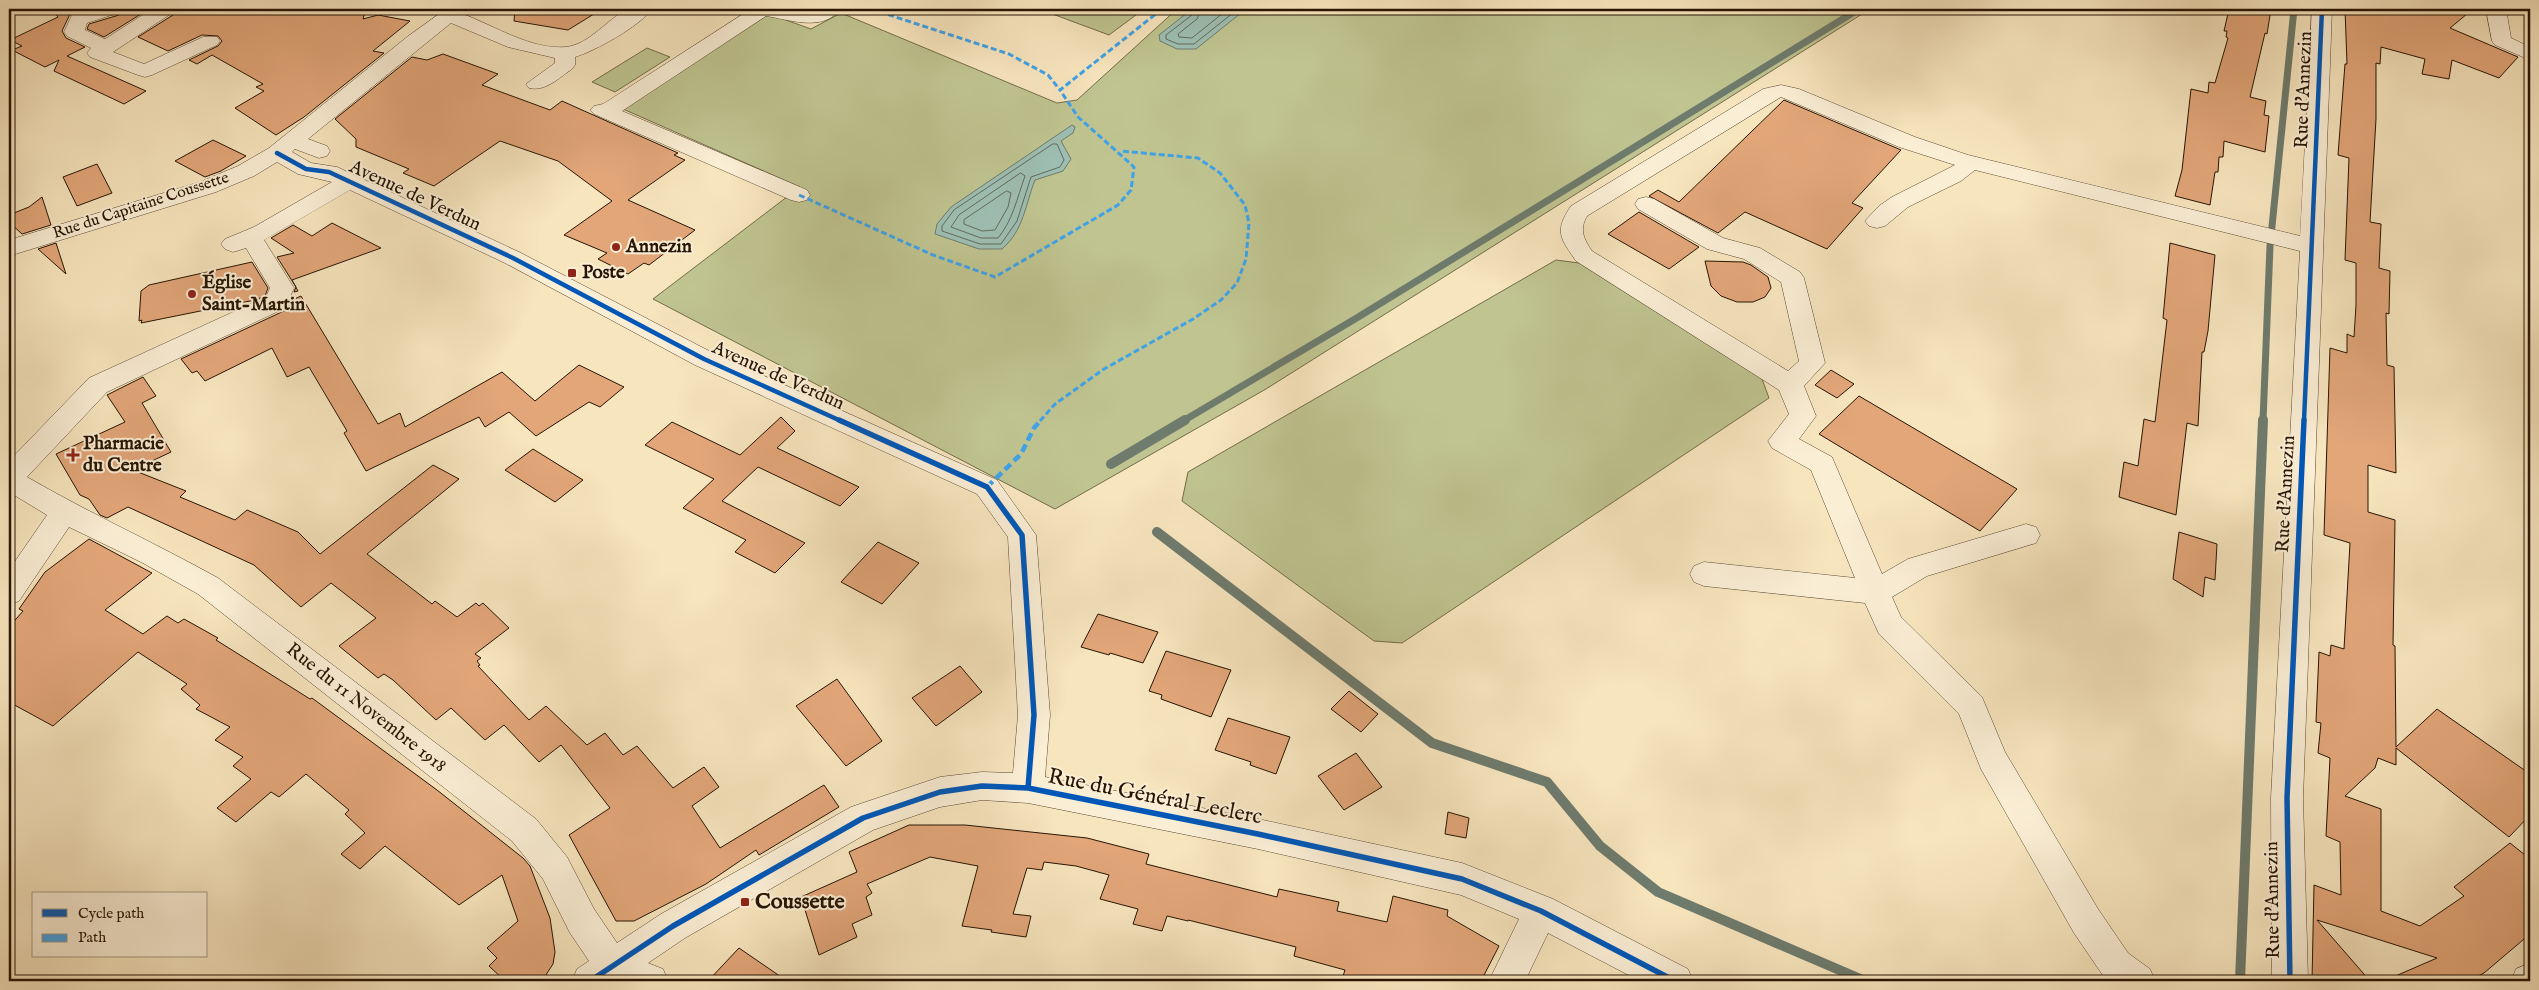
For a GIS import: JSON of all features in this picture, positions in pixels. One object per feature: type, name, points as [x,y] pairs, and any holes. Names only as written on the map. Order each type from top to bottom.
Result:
[{"type":"street","points":[[111,9],[79,19],[74,32],[102,50],[145,71],[210,41]]},
{"type":"street","points":[[125,9],[161,11]]},
{"type":"street","points":[[454,12],[541,52],[565,53],[581,49],[642,9]]},
{"type":"street","points":[[799,195],[603,111],[762,10],[775,10],[808,18],[816,17],[830,9]]},
{"type":"street","name":"Rue d'Annezin","points":[[2290,981],[2287,798],[2300,244],[2322,9]]},
{"type":"street","points":[[2496,9],[2502,41],[2530,54]]},
{"type":"street","points":[[102,50],[161,11]]},
{"type":"street","name":"Rue du Capitaine Coussette","points":[[9,248],[208,187],[284,148],[414,41],[454,12]]},
{"type":"street","points":[[536,84],[565,65],[565,53]]},
{"type":"street","points":[[2137,981],[2116,965],[2086,921],[1992,758],[1971,706],[1889,625],[1822,464],[1781,440],[1803,416],[1790,384],[1584,256],[1571,237],[1571,221],[1578,211],[1757,100],[1781,90],[1907,142],[1970,161],[2300,244]]},
{"type":"street","points":[[9,479],[98,385],[276,302],[282,288],[242,240],[262,232],[332,168],[318,129],[313,126]]},
{"type":"street","name":"Avenue de Verdun","points":[[284,148],[306,169],[332,168],[513,258],[704,359],[987,487],[1022,535],[1034,715],[1028,788]]},
{"type":"street","points":[[1877,221],[1886,210],[1905,198],[1966,169],[1970,161]]},
{"type":"street","points":[[1646,204],[1715,244],[1752,253],[1792,278],[1812,363],[1790,384]]},
{"type":"street","name":"Rue du 11 Novembre 1918","points":[[9,479],[64,512],[151,554],[208,586],[524,830],[555,868],[582,921],[601,974]]},
{"type":"street","points":[[9,593],[64,512]]},
{"type":"street","points":[[1704,574],[1875,592],[1918,567],[2026,535]]},
{"type":"street","name":"Rue du Général Leclerc","points":[[601,974],[673,926],[863,818],[940,792],[982,786],[1028,788],[1418,868],[1462,879],[1541,911],[1675,981]]},
{"type":"street","points":[[1507,981],[1541,911]]},
{"type":"street","points":[[601,974],[650,981]]},
{"type":"green space","points":[[1039,9],[1144,9],[1109,35]]},
{"type":"green space","points":[[1177,9],[1344,9],[1353,12],[1361,9],[1870,9],[1266,389],[1055,509],[653,299],[800,187],[623,109],[769,14],[811,29],[841,13],[1057,103],[1077,100]]},
{"type":"green space","points":[[647,48],[670,57],[615,92],[592,82]]},
{"type":"green space","points":[[1556,260],[1579,263],[1762,379],[1769,398],[1402,643],[1374,641],[1182,501],[1188,472]]},
{"type":"water","points":[[1192,9],[1246,9],[1196,49],[1177,49],[1160,41],[1159,35]]},
{"type":"water","points":[[1072,125],[1075,127],[1073,133],[1061,141],[1071,159],[1063,171],[1035,180],[1023,217],[1015,234],[1002,249],[979,249],[935,234],[937,224],[951,207]]},
{"type":"building","points":[[52,9],[86,9],[70,14],[62,31],[66,38],[85,47],[67,56],[146,91],[124,104],[54,71],[59,60],[45,67],[12,50],[22,46],[10,40],[58,17]]},
{"type":"building","points":[[123,9],[149,9],[104,37],[87,29],[89,24],[119,15]]},
{"type":"building","points":[[177,9],[366,9],[363,19],[378,15],[410,21],[373,51],[384,53],[304,117],[276,135],[235,108],[264,91],[256,87],[263,84],[212,55],[197,64],[189,60],[218,46],[222,41],[218,36],[202,35],[168,51],[138,37],[173,15]]},
{"type":"building","points":[[515,9],[602,9],[568,30],[514,21]]},
{"type":"building","points":[[2229,9],[2271,9],[2267,34],[2265,33],[2250,97],[2266,101],[2264,115],[2269,116],[2265,152],[2224,141],[2223,157],[2219,157],[2218,172],[2215,172],[2210,205],[2175,196],[2182,170],[2191,89],[2208,93],[2209,82],[2215,83],[2228,38],[2226,37],[2227,31],[2224,31]]},
{"type":"building","points":[[2345,9],[2473,9],[2450,28],[2518,57],[2499,78],[2452,60],[2449,79],[2422,74],[2425,59],[2381,47],[2380,64],[2376,63],[2376,119],[2370,222],[2381,224],[2379,268],[2390,271],[2389,314],[2386,313],[2387,365],[2394,367],[2396,473],[2368,465],[2368,512],[2395,520],[2393,645],[2395,646],[2396,747],[2437,709],[2530,774],[2530,815],[2509,837],[2396,748],[2396,765],[2378,758],[2375,768],[2345,796],[2381,809],[2381,911],[2420,926],[2464,896],[2454,887],[2510,843],[2530,859],[2530,934],[2484,973],[2468,981],[2384,981],[2437,958],[2317,920],[2370,981],[2312,981],[2314,885],[2341,895],[2340,842],[2326,836],[2330,758],[2318,753],[2321,723],[2316,722],[2319,652],[2330,656],[2331,645],[2344,649],[2350,543],[2324,535],[2330,348],[2347,353],[2347,334],[2354,337],[2356,305],[2356,263],[2345,260],[2349,158],[2338,155],[2345,64],[2347,64]]},
{"type":"building","points":[[443,54],[498,74],[482,85],[550,110],[562,101],[678,153],[674,155],[685,160],[628,200],[695,230],[649,265],[644,263],[628,274],[598,259],[607,253],[564,235],[612,201],[558,161],[500,141],[434,186],[403,173],[409,169],[356,147],[356,139],[335,119],[412,57],[427,60]]},
{"type":"building","points":[[1784,100],[1901,150],[1852,203],[1863,208],[1827,249],[1745,212],[1718,233],[1649,196],[1658,190],[1679,202]]},
{"type":"building","points":[[213,140],[246,156],[221,171],[205,177],[175,161]]},
{"type":"building","points":[[97,164],[112,193],[77,206],[63,177]]},
{"type":"building","points":[[42,197],[51,225],[22,234],[9,222],[9,215],[29,207]]},
{"type":"building","points":[[1639,212],[1699,247],[1669,269],[1608,234]]},
{"type":"building","points":[[332,223],[381,248],[292,280],[295,285],[277,257],[294,253],[271,238],[293,225],[312,236]]},
{"type":"building","points":[[56,243],[66,274],[38,249]]},
{"type":"building","points":[[2170,243],[2215,255],[2208,331],[2204,352],[2202,352],[2198,426],[2187,423],[2176,515],[2119,497],[2124,462],[2138,466],[2144,419],[2155,422],[2167,320],[2163,318]]},
{"type":"building","points":[[1705,261],[1743,262],[1751,265],[1768,277],[1771,288],[1765,297],[1753,302],[1737,302],[1721,296],[1711,286]]},
{"type":"building","name":"Église Saint-Martin","points":[[252,262],[268,288],[265,296],[255,300],[141,323],[142,320],[139,321],[141,291],[149,285]]},
{"type":"building","points":[[301,296],[378,424],[400,413],[405,427],[502,372],[535,401],[579,365],[624,387],[600,407],[589,402],[536,436],[509,412],[485,427],[479,417],[366,471],[344,433],[347,431],[309,367],[287,377],[272,348],[205,381],[197,371],[192,373],[181,359],[286,310],[290,301]]},
{"type":"building","points":[[1831,370],[1854,384],[1837,398],[1815,385]]},
{"type":"building","points":[[143,377],[156,396],[142,403],[171,452],[133,470],[186,491],[180,497],[235,520],[247,510],[298,532],[320,554],[433,465],[459,479],[367,554],[432,604],[435,601],[457,617],[476,603],[479,606],[483,603],[509,628],[475,654],[481,658],[477,661],[480,665],[478,666],[529,720],[546,706],[587,745],[605,733],[623,755],[637,746],[673,788],[704,767],[719,787],[692,806],[720,848],[824,785],[839,807],[759,855],[756,850],[706,884],[634,921],[616,921],[569,835],[610,808],[561,745],[539,762],[504,725],[485,740],[451,708],[436,720],[393,680],[384,674],[378,678],[339,646],[376,618],[331,583],[301,607],[254,565],[128,507],[107,518],[100,515],[89,499],[80,495],[56,454],[125,422],[107,395]]},
{"type":"building","points":[[1859,396],[2017,489],[1980,531],[1819,434]]},
{"type":"building","points":[[781,417],[795,431],[777,448],[859,487],[840,506],[758,467],[722,501],[805,543],[775,573],[735,552],[746,540],[683,508],[714,479],[645,445],[672,422],[740,455]]},
{"type":"building","points":[[533,449],[583,480],[555,502],[505,470]]},
{"type":"building","points":[[2179,532],[2217,544],[2215,580],[2205,577],[2203,597],[2173,579]]},
{"type":"building","points":[[89,539],[152,573],[105,610],[143,634],[167,616],[178,623],[184,619],[218,638],[216,640],[310,699],[312,698],[437,790],[523,858],[530,866],[550,918],[555,952],[553,964],[542,981],[505,981],[489,966],[497,958],[487,948],[518,921],[502,875],[459,905],[385,846],[360,869],[341,854],[365,833],[345,814],[349,810],[306,774],[279,797],[271,792],[236,822],[217,808],[251,779],[233,766],[243,757],[215,740],[230,727],[196,709],[200,705],[181,689],[187,684],[138,652],[53,726],[9,702],[9,627],[23,611],[19,609],[45,572]]},
{"type":"building","points":[[878,542],[919,563],[882,604],[841,582]]},
{"type":"building","points":[[1098,614],[1158,632],[1143,663],[1081,647]]},
{"type":"building","points":[[1166,651],[1231,670],[1211,717],[1161,699],[1162,695],[1149,691]]},
{"type":"building","points":[[960,666],[982,692],[936,726],[912,698]]},
{"type":"building","points":[[837,679],[882,741],[846,766],[796,706]]},
{"type":"building","points":[[1349,691],[1378,714],[1361,732],[1331,709]]},
{"type":"building","points":[[1228,718],[1290,737],[1276,774],[1250,765],[1251,762],[1215,750]]},
{"type":"building","points":[[1356,753],[1382,787],[1344,810],[1318,776]]},
{"type":"building","points":[[1448,812],[1469,818],[1466,838],[1445,834]]},
{"type":"building","points":[[909,825],[965,825],[1087,838],[1149,854],[1146,864],[1277,897],[1279,889],[1339,902],[1337,911],[1387,922],[1393,896],[1448,910],[1447,916],[1499,946],[1481,981],[1366,981],[1343,976],[1345,970],[1294,956],[1296,947],[1188,920],[1167,916],[1162,931],[1133,924],[1138,909],[1100,899],[1109,875],[1076,866],[1044,862],[1042,870],[1027,868],[1013,914],[1031,916],[1026,937],[991,932],[992,930],[962,926],[978,866],[930,857],[867,884],[872,893],[866,897],[872,915],[852,924],[857,937],[819,955],[801,897],[857,872],[849,852]]},
{"type":"building","points":[[739,948],[787,981],[708,981]]},
{"type":"waterway","points":[[1183,421],[1355,319],[1859,9]]},
{"type":"waterway","points":[[2263,421],[2270,246],[2294,9]]},
{"type":"waterway","points":[[1111,464],[1185,420]]},
{"type":"waterway","points":[[2240,981],[2263,420]]},
{"type":"waterway","points":[[1157,532],[1432,743],[1547,782],[1600,846],[1658,892],[1865,981]]},
{"type":"marked path","points":[[871,9],[1009,54],[1048,75],[1060,90]]},
{"type":"marked path","points":[[799,195],[933,255],[995,277],[1118,205],[1131,190],[1134,167],[1078,117],[1060,90],[1162,9]]},
{"type":"marked path","points":[[987,487],[1021,454],[1034,428],[1055,404],[1104,369],[1193,319],[1221,300],[1237,283],[1246,259],[1249,223],[1245,205],[1220,173],[1198,158],[1183,155],[1120,151]]},
{"type":"cycle path","points":[[2290,981],[2287,798],[2322,9]]},
{"type":"cycle path","points":[[277,153],[306,169],[329,172],[513,258],[704,359],[987,487],[1022,535],[1034,715],[1028,788]]},
{"type":"cycle path","points":[[590,981],[673,926],[863,818],[940,792],[982,786],[1028,788],[1258,834],[1462,879],[1541,911],[1675,981]]},
{"type":"place","name":"Annezin","points":[[616,247]]},
{"type":"place","name":"Poste","points":[[572,273]]},
{"type":"place","name":"Église Saint-Martin","points":[[192,294]]},
{"type":"place","name":"Pharmacie du Centre","points":[[73,455]]},
{"type":"place","name":"Coussette","points":[[745,902]]}]
